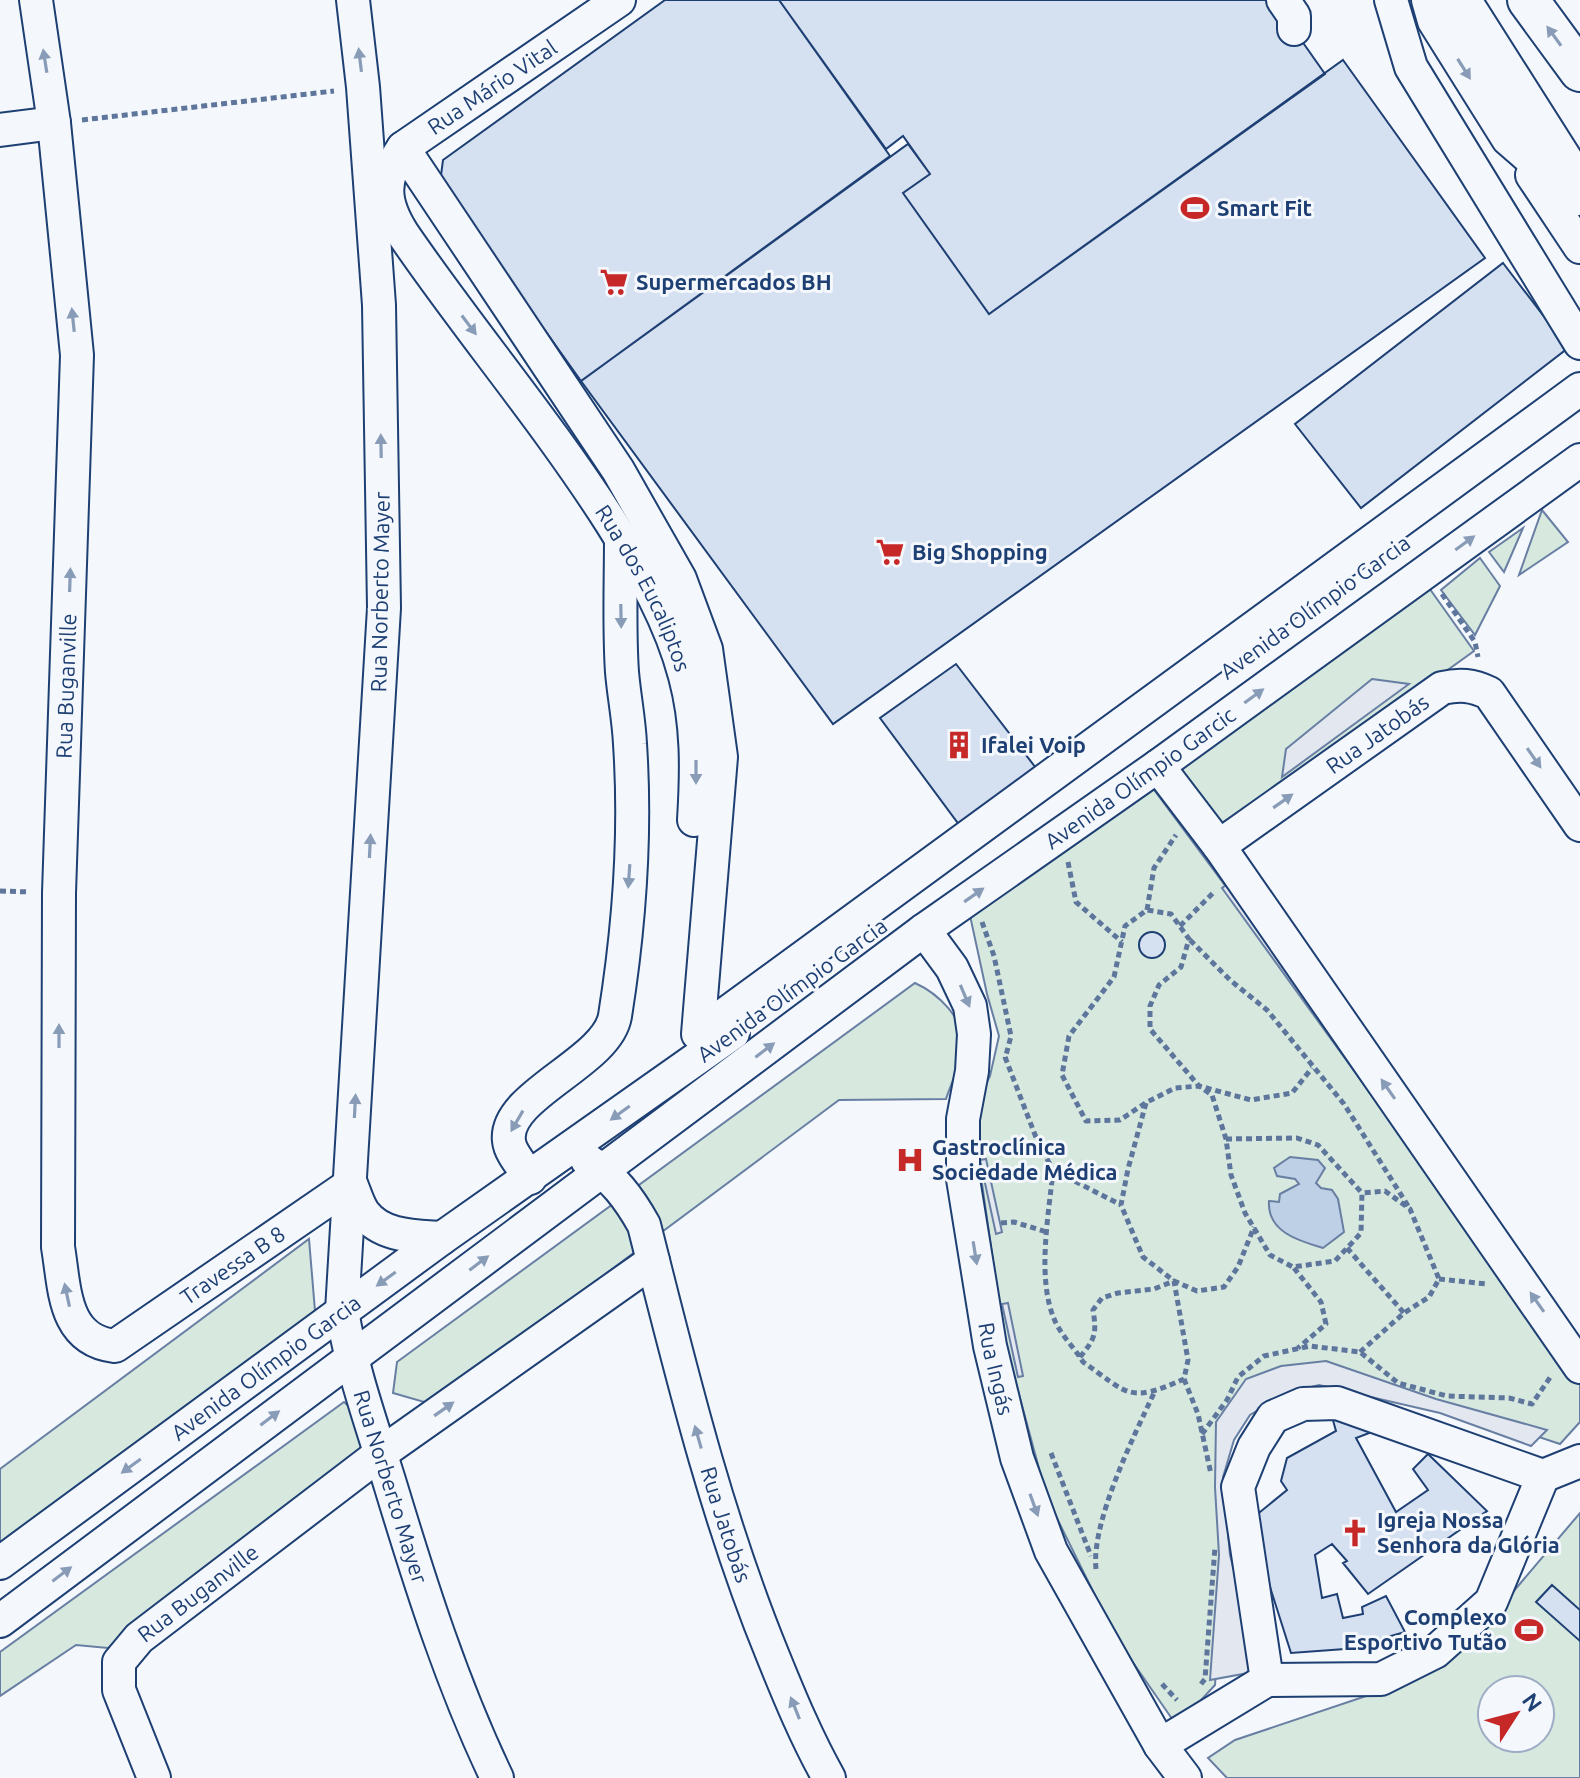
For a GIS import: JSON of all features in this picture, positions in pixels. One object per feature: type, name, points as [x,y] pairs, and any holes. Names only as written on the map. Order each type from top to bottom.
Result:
[{"type":"main road","points":[[1460,0],[1580,189]]},
{"type":"main road","points":[[1528,0],[1580,71]]},
{"type":"street","name":"Rua Buganville","points":[[36,0],[54,123],[77,355],[59,893],[58,1247],[67,1303],[81,1333],[99,1344],[115,1346]]},
{"type":"street","name":"Rua Norberto Mayer","points":[[353,0],[366,122],[379,305],[384,608],[342,1311],[350,1358],[431,1619],[497,1778]]},
{"type":"street","name":"Rua Mário Vital","points":[[366,122],[377,134],[403,148],[619,0]]},
{"type":"street","points":[[1391,0],[1411,67],[1580,343]]},
{"type":"street","points":[[1428,0],[1434,21],[1580,247]]},
{"type":"street","points":[[0,130],[54,123]]},
{"type":"street","points":[[1508,139],[1580,202]]},
{"type":"street","points":[[403,148],[618,470],[680,579],[706,649],[721,757],[698,1034],[1580,389]]},
{"type":"street","name":"Rua dos Eucaliptos","points":[[403,148],[391,165],[387,178],[389,205],[394,220],[584,479],[646,580],[666,620],[685,676],[696,731],[697,781],[678,1034],[684,1067],[702,1097]]},
{"type":"street","points":[[379,305],[397,273],[406,266],[422,262]]},
{"type":"street","name":"Avenida Olímpio Garcia","points":[[0,1563],[442,1238],[785,997],[1580,411]]},
{"type":"street","name":"Avenida Olímpio Garcic","points":[[702,1097],[924,930],[1158,766],[1580,460]]},
{"type":"street","points":[[530,1178],[509,1143],[511,1125],[535,1097],[605,1040],[614,1022],[621,974],[631,852],[631,775],[622,671],[621,538]]},
{"type":"street","points":[[1473,686],[1489,693],[1580,825]]},
{"type":"street","name":"Rua Jatobás","points":[[1219,846],[1442,688],[1473,686]]},
{"type":"street","points":[[1158,766],[1179,823],[1219,846],[1227,882],[1580,1367]]},
{"type":"street","name":"Rua Ingás","points":[[924,930],[952,968],[970,1006],[974,1034],[972,1071],[963,1119],[963,1179],[990,1346],[1017,1458],[1051,1551],[1160,1745],[1185,1778]]},
{"type":"street","name":"Avenida Olímpio Garcia","points":[[0,1621],[702,1097]]},
{"type":"street","name":"Rua Jatobás","points":[[570,1149],[603,1170],[629,1197],[644,1225],[697,1432],[746,1590],[809,1742],[829,1778]]},
{"type":"street","points":[[351,1184],[364,1213],[380,1228],[400,1234],[442,1238]]},
{"type":"street","name":"Travessa B 8","points":[[115,1346],[351,1184]]},
{"type":"street","points":[[380,1454],[653,1261]]},
{"type":"street","points":[[1267,1680],[1238,1487],[1254,1447],[1273,1417],[1303,1404],[1337,1403],[1543,1476],[1580,1461]]},
{"type":"street","name":"Rua Buganville","points":[[154,1778],[119,1690],[119,1662],[139,1638],[380,1454]]},
{"type":"street","points":[[1160,1745],[1267,1680],[1381,1679],[1435,1652],[1491,1602],[1543,1476]]},
{"type":"path","points":[[54,123],[363,87]]},
{"type":"path","points":[[1427,570],[1475,642],[1478,656],[1473,686]]},
{"type":"path","points":[[1179,823],[1184,847]]},
{"type":"path","points":[[1179,823],[1154,868],[1147,910],[1125,926],[1114,977],[1069,1036],[1062,1075],[1086,1121],[1120,1120],[1175,1088],[1199,1086],[1251,1100],[1292,1093],[1312,1068]]},
{"type":"path","points":[[1067,853],[1076,902],[1122,942]]},
{"type":"path","points":[[1207,880],[1227,882]]},
{"type":"path","points":[[1180,926],[1227,882]]},
{"type":"path","points":[[1224,903],[1227,882]]},
{"type":"path","points":[[1147,910],[1171,914],[1189,939],[1230,980],[1267,1010],[1344,1104],[1410,1209],[1439,1279]]},
{"type":"path","points":[[979,914],[994,956],[1011,1036],[1002,1069]]},
{"type":"path","points":[[1189,939],[1181,967],[1159,985],[1154,996],[1150,1006],[1150,1029],[1199,1086],[1212,1095],[1226,1139],[1231,1175],[1270,1255],[1293,1267],[1321,1302],[1326,1324],[1297,1349]]},
{"type":"path","points":[[1005,1057],[1037,1140],[1053,1170],[1047,1232],[1047,1292],[1055,1322],[1080,1357],[1129,1394],[1154,1393],[1184,1379]]},
{"type":"path","points":[[1147,1102],[1121,1205],[1143,1257],[1174,1281],[1197,1291],[1224,1287],[1238,1267],[1254,1227]]},
{"type":"path","points":[[1226,1139],[1297,1138],[1318,1145],[1362,1193],[1361,1233],[1335,1261],[1293,1267]]},
{"type":"path","points":[[1053,1170],[1121,1205]]},
{"type":"path","points":[[1362,1193],[1385,1191],[1410,1209]]},
{"type":"path","points":[[999,1210],[1004,1238]]},
{"type":"path","points":[[1001,1223],[1014,1222],[1047,1232]]},
{"type":"path","points":[[1347,1248],[1404,1313]]},
{"type":"path","points":[[1439,1279],[1496,1284]]},
{"type":"path","points":[[1360,1352],[1404,1313],[1429,1297],[1439,1279]]},
{"type":"path","points":[[1080,1357],[1094,1341],[1093,1310],[1102,1298],[1154,1289],[1174,1281]]},
{"type":"path","points":[[1174,1281],[1188,1360],[1184,1379],[1198,1414],[1211,1478]]},
{"type":"path","points":[[1202,1434],[1227,1400],[1238,1377],[1264,1356],[1310,1346],[1360,1352],[1398,1383],[1447,1396],[1509,1398],[1532,1404],[1552,1376],[1544,1364]]},
{"type":"path","points":[[1096,1567],[1095,1548],[1125,1456],[1154,1393]]},
{"type":"path","points":[[1048,1446],[1102,1582]]},
{"type":"path","points":[[1198,1688],[1205,1679],[1215,1544]]},
{"type":"path","points":[[1152,1674],[1183,1707]]},
{"type":"shaded area","points":[[1542,510],[1568,542],[1519,575]]},
{"type":"shaded area","points":[[1523,528],[1504,572],[1489,552]]},
{"type":"shaded area","points":[[1480,558],[1500,586],[1475,635],[1441,590]]},
{"type":"shaded area","points":[[1427,585],[1474,651],[1225,830],[1174,762]]},
{"type":"shaded area","points":[[1372,679],[1409,684],[1282,777],[1286,749]]},
{"type":"shaded area","points":[[1149,783],[1427,1157],[1580,1378],[1580,1422],[1560,1444],[1321,1364],[1248,1382],[1216,1428],[1225,1539],[1215,1685],[1177,1726],[1116,1638],[1047,1498],[1004,1339],[972,1113],[990,1076],[999,1036],[969,911]]},
{"type":"shaded area","points":[[1232,881],[1381,1086],[1370,1093],[1222,888]]},
{"type":"shaded area","points":[[915,983],[948,1008],[962,1035],[960,1059],[946,1099],[839,1100],[431,1404],[393,1393],[397,1362]]},
{"type":"shaded area","points":[[986,1159],[1002,1232],[996,1234],[980,1160]]},
{"type":"shaded area","points":[[309,1239],[315,1311],[0,1546],[0,1469]]},
{"type":"shaded area","points":[[1008,1303],[1023,1376],[1018,1377],[1002,1304]]},
{"type":"shaded area","points":[[1326,1361],[1436,1399],[1547,1430],[1531,1446],[1440,1413],[1319,1385],[1287,1393],[1250,1415],[1234,1440],[1223,1477],[1230,1555],[1256,1655],[1248,1673],[1210,1680],[1219,1555],[1215,1487],[1216,1422],[1246,1379],[1281,1366]]},
{"type":"shaded area","points":[[344,1402],[363,1419],[367,1453],[108,1648],[76,1645],[0,1696],[0,1652]]},
{"type":"shaded area","name":"Complexo Esportivo Tutão","points":[[1580,1513],[1580,1778],[1227,1778],[1208,1758],[1235,1740],[1384,1690],[1450,1661]]},
{"type":"water","points":[[1290,1157],[1318,1160],[1325,1168],[1316,1183],[1321,1188],[1332,1190],[1338,1199],[1344,1232],[1323,1248],[1286,1234],[1270,1212],[1269,1201],[1279,1202],[1280,1194],[1299,1184],[1295,1179],[1277,1176],[1274,1168]]},
{"type":"building","name":"Supermercados BH","points":[[665,0],[779,0],[890,156],[581,381],[440,183],[443,160]]},
{"type":"building","points":[[779,0],[1273,0],[1325,74],[989,314],[903,193],[930,174],[903,136],[886,149]]},
{"type":"building","name":"Big Shopping","points":[[1343,60],[1485,258],[833,724],[581,381],[908,144],[930,174],[903,193],[989,314]]},
{"type":"building","points":[[1503,263],[1568,348],[1361,508],[1295,424]]},
{"type":"building","name":"Ifalei Voip","points":[[956,664],[1039,772],[963,830],[880,718]]},
{"type":"building","points":[[1152,932],[1161,936],[1165,945],[1161,954],[1152,958],[1143,954],[1139,945],[1143,936]]},
{"type":"building","name":"Igreja Nossa Senhora da Glória","points":[[1331,1413],[1377,1430],[1356,1438],[1396,1512],[1428,1490],[1413,1469],[1428,1454],[1487,1511],[1368,1594],[1332,1544],[1315,1555],[1322,1598],[1337,1594],[1343,1618],[1363,1614],[1362,1607],[1386,1596],[1405,1632],[1345,1649],[1291,1653],[1249,1521],[1287,1490],[1281,1481],[1287,1458],[1336,1431]]},
{"type":"building","points":[[1552,1585],[1580,1610],[1580,1641],[1536,1602]]},
{"type":"place","name":"Smart Fit","points":[[1195,208]]},
{"type":"place","name":"Supermercados BH","points":[[614,282]]},
{"type":"place","name":"Big Shopping","points":[[890,552]]},
{"type":"place","name":"Ifalei Voip","points":[[959,745]]},
{"type":"place","name":"Gastroclínica Sociedade Médica","points":[[910,1160]]},
{"type":"place","name":"Igreja Nossa Senhora da Glória","points":[[1355,1533]]},
{"type":"place","name":"Complexo Esportivo Tutão","points":[[1529,1630]]}]
